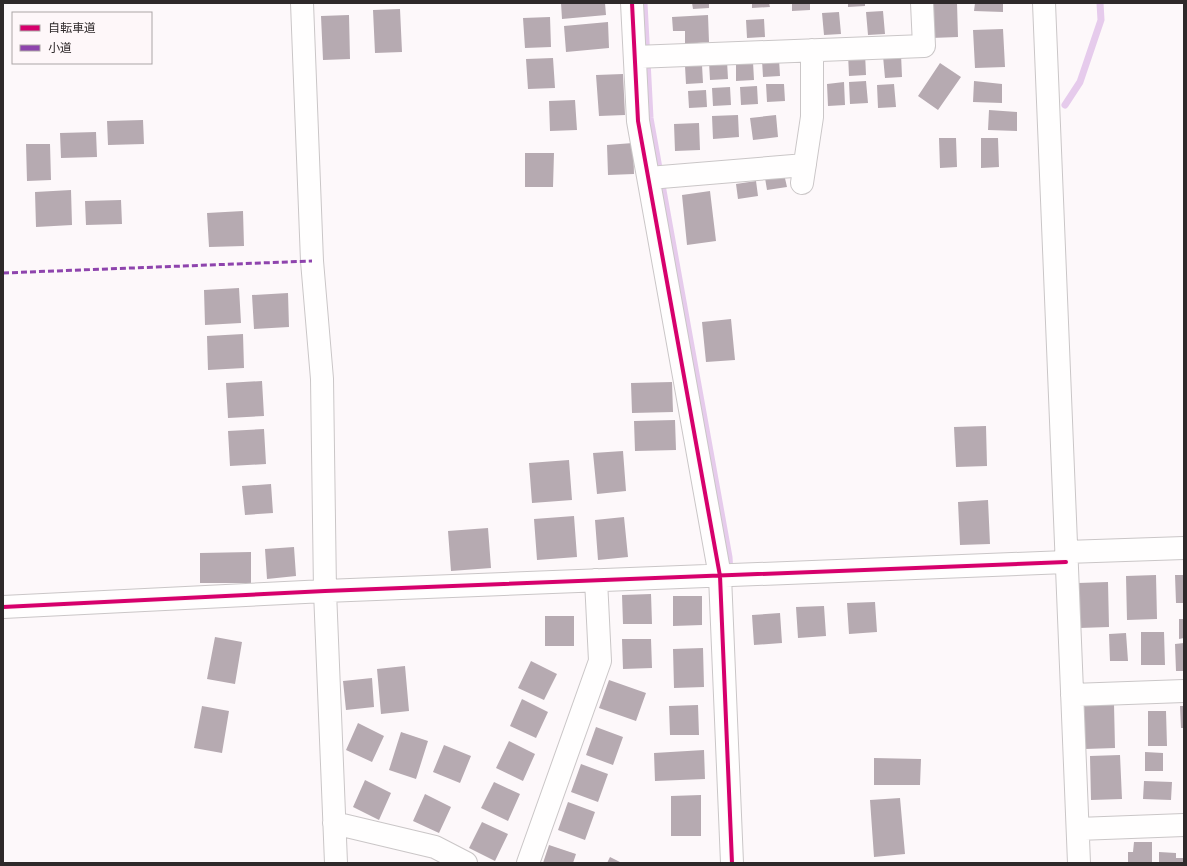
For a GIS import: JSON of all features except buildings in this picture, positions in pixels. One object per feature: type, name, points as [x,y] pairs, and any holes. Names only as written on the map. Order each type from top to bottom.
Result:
[{"type":"street","points":[[302,3],[312,261],[322,379],[324,591],[336,863]]},
{"type":"street","points":[[632,3],[643,57],[638,121],[657,177],[727,575],[732,863]]},
{"type":"street","points":[[643,57],[924,46],[922,3]]},
{"type":"street","points":[[1044,3],[1079,863]]},
{"type":"street","points":[[657,177],[804,174],[812,117],[812,50]]},
{"type":"street","points":[[3,607],[324,591],[727,575],[1066,557],[1184,548]]},
{"type":"street","points":[[528,863],[600,662],[596,580]]},
{"type":"street","points":[[1072,695],[1184,692]]},
{"type":"street","points":[[334,823],[435,847],[466,863]]},
{"type":"street","points":[[1078,828],[1184,825]]},
{"type":"waterway","points":[[644,3],[650,118],[729,557],[730,573]]},
{"type":"waterway","points":[[1065,105],[1080,82],[1101,20],[1100,3]]},
{"type":"marked path","points":[[3,273],[312,261]]},
{"type":"cycle path","points":[[632,3],[638,121],[720,576],[732,863]]},
{"type":"cycle path","points":[[3,607],[325,591],[1066,562]]}]
